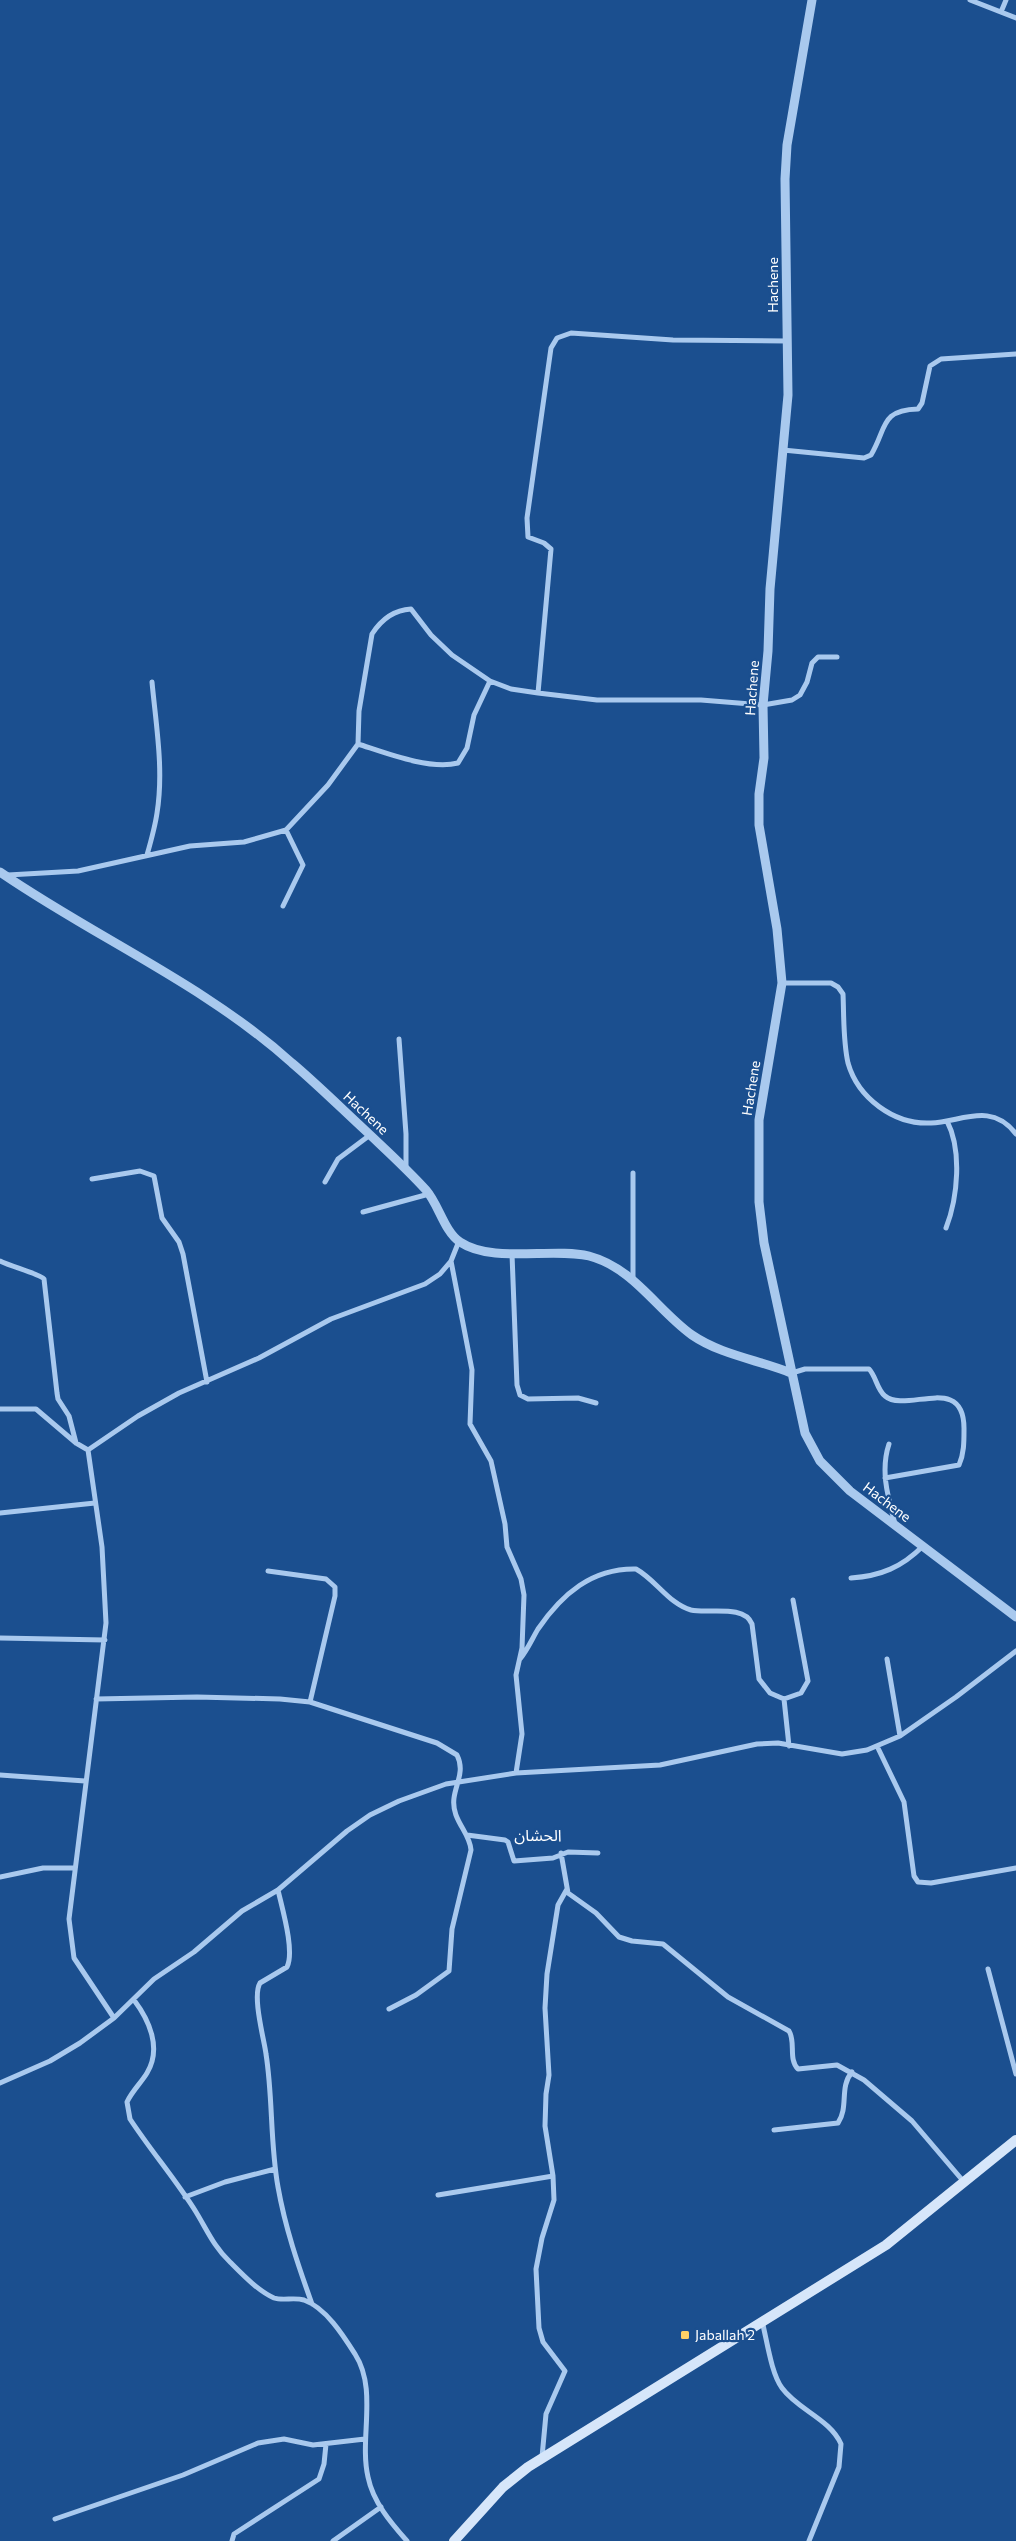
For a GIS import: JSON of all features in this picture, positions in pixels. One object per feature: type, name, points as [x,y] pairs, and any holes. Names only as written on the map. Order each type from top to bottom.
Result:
[{"type":"main road","points":[[454,2541],[503,2487],[542,2458],[762,2320],[852,2268],[886,2245],[1016,2140]]},
{"type":"street","name":"Hachene","points":[[812,0],[787,146],[788,395],[770,589],[768,651],[763,705],[764,758],[759,794],[759,825],[777,929],[782,983],[762,1093],[758,1176],[764,1243],[791,1373],[806,1433],[820,1461],[850,1491],[1016,1617]]},
{"type":"street","points":[[970,0],[1016,18]]},
{"type":"street","points":[[1001,12],[1006,0]]},
{"type":"street","points":[[538,693],[552,549],[528,538],[527,518],[551,348],[556,338],[571,333],[674,340],[787,341]]},
{"type":"street","points":[[782,450],[864,458],[872,455],[890,415],[901,410],[918,409],[922,403],[930,366],[941,359],[948,358],[1016,354]]},
{"type":"street","points":[[2,874],[78,871],[190,846],[244,842],[286,830],[328,784],[358,744],[359,711],[372,634],[379,624],[391,614],[411,609],[430,635],[452,655],[490,681],[511,689],[597,700],[701,700],[763,705],[792,700],[800,695],[807,682],[812,663],[818,657],[837,657]]},
{"type":"street","points":[[358,744],[411,760],[449,765],[458,763],[467,748],[474,715],[490,681]]},
{"type":"street","points":[[147,855],[157,817],[159,789],[159,753],[152,682]]},
{"type":"street","points":[[283,906],[303,865],[286,830]]},
{"type":"street","name":"Hachene","points":[[2,874],[160,967],[220,1006],[291,1062],[406,1168],[429,1194],[459,1241]]},
{"type":"street","points":[[782,983],[831,983],[838,987],[843,994],[848,1062],[856,1084],[866,1097],[896,1117],[930,1123],[947,1121],[967,1115],[984,1116],[1005,1124],[1016,1134]]},
{"type":"street","points":[[399,1039],[406,1134],[406,1168]]},
{"type":"street","points":[[946,1228],[954,1207],[956,1156],[955,1136],[947,1121]]},
{"type":"street","points":[[325,1182],[338,1159],[370,1136]]},
{"type":"street","points":[[92,1179],[140,1171],[154,1176],[162,1218],[179,1242],[183,1254],[208,1382]]},
{"type":"street","points":[[632,1173],[633,1278]]},
{"type":"street","points":[[363,1212],[429,1194]]},
{"type":"street","points":[[88,1450],[152,1407],[179,1393],[208,1382],[259,1358],[331,1319],[425,1284],[440,1274],[451,1261],[459,1241],[477,1248],[512,1254],[581,1254],[612,1265],[633,1278],[677,1323],[704,1342],[791,1373],[805,1369],[869,1369],[874,1374],[884,1396],[900,1400],[932,1396],[949,1400],[957,1405],[962,1412],[964,1428],[963,1453],[959,1465],[885,1478]]},
{"type":"street","points":[[512,1254],[517,1386],[520,1394],[528,1399],[578,1398],[596,1403]]},
{"type":"street","points":[[0,1261],[20,1270],[39,1274],[44,1279],[56,1393],[69,1416],[76,1443]]},
{"type":"street","points":[[451,1261],[472,1370],[470,1424],[491,1461],[505,1524],[506,1547],[522,1586],[522,1648],[516,1676],[522,1734],[516,1774]]},
{"type":"street","points":[[0,1409],[36,1409],[76,1443],[88,1450]]},
{"type":"street","points":[[889,1444],[884,1466],[885,1478],[896,1526]]},
{"type":"street","points":[[88,1450],[105,1578],[105,1640],[85,1781],[69,1919],[72,1953],[84,1975],[114,2018]]},
{"type":"street","points":[[0,1513],[95,1503]]},
{"type":"street","points":[[851,1578],[887,1572],[911,1557],[924,1546]]},
{"type":"street","points":[[518,1661],[538,1629],[576,1586],[598,1575],[636,1568],[650,1577],[679,1605],[692,1610],[738,1613],[749,1618],[752,1624],[759,1679],[770,1693],[784,1700],[802,1693],[808,1681],[793,1600]]},
{"type":"street","points":[[268,1571],[326,1579],[335,1587],[335,1596],[310,1702]]},
{"type":"street","points":[[0,1638],[105,1640]]},
{"type":"street","points":[[0,2084],[50,2061],[80,2043],[114,2018],[154,1979],[194,1952],[242,1911],[278,1890],[347,1831],[370,1815],[421,1792],[459,1782],[516,1774],[660,1765],[757,1744],[778,1743],[842,1754],[877,1746],[900,1736],[956,1697],[1016,1651]]},
{"type":"street","points":[[887,1659],[900,1736]]},
{"type":"street","points":[[96,1699],[196,1697],[280,1699],[310,1702],[427,1740],[451,1750],[460,1760],[459,1782],[454,1798],[455,1809],[461,1829],[470,1841],[471,1850],[452,1929],[449,1971],[416,1995],[389,2009]]},
{"type":"street","points":[[784,1700],[789,1746]]},
{"type":"street","points":[[877,1746],[904,1802],[914,1876],[918,1882],[931,1883],[1016,1868]]},
{"type":"street","points":[[0,1776],[85,1781]]},
{"type":"street","points":[[467,1835],[505,1840],[508,1842],[514,1862],[553,1858],[561,1853],[598,1852]]},
{"type":"street","points":[[561,1853],[567,1889],[571,1896],[596,1913],[619,1937],[632,1941],[663,1944],[728,1997],[789,2031],[796,2067],[803,2069],[837,2065],[852,2072],[901,2110],[964,2182]]},
{"type":"street","points":[[0,1877],[43,1868],[75,1868]]},
{"type":"street","points":[[542,2458],[542,2436],[546,2414],[566,2371],[543,2342],[539,2328],[536,2269],[542,2238],[554,2200],[553,2176],[545,2126],[546,2094],[549,2075],[545,2008],[547,1974],[558,1905],[567,1889]]},
{"type":"street","points":[[278,1890],[289,1952],[289,1963],[287,1967],[260,1984],[257,1995],[267,2056],[275,2169],[292,2249],[312,2304]]},
{"type":"street","points":[[988,1970],[1016,2074]]},
{"type":"street","points":[[134,2000],[149,2022],[152,2050],[149,2070],[129,2098],[128,2112],[153,2153],[185,2196],[217,2249],[262,2290],[276,2299],[298,2299],[312,2304],[331,2322],[361,2365],[366,2400],[365,2439],[368,2477],[372,2491],[381,2507],[407,2541]]},
{"type":"street","points":[[774,2130],[838,2123],[842,2114],[846,2082],[852,2072]]},
{"type":"street","points":[[185,2196],[225,2182],[275,2169]]},
{"type":"street","points":[[438,2195],[553,2176]]},
{"type":"street","points":[[762,2320],[781,2386],[798,2404],[813,2414],[828,2428],[841,2444],[839,2467],[809,2541]]},
{"type":"street","points":[[55,2520],[183,2475],[258,2443],[284,2440],[308,2445],[365,2439]]},
{"type":"street","points":[[232,2541],[234,2534],[319,2479],[324,2464],[326,2444]]},
{"type":"street","points":[[333,2541],[381,2507]]},
{"type":"place","name":"Jaballah 2","points":[[685,2335]]},
{"type":"district","name":"الحشان","points":[[538,1835]]}]
